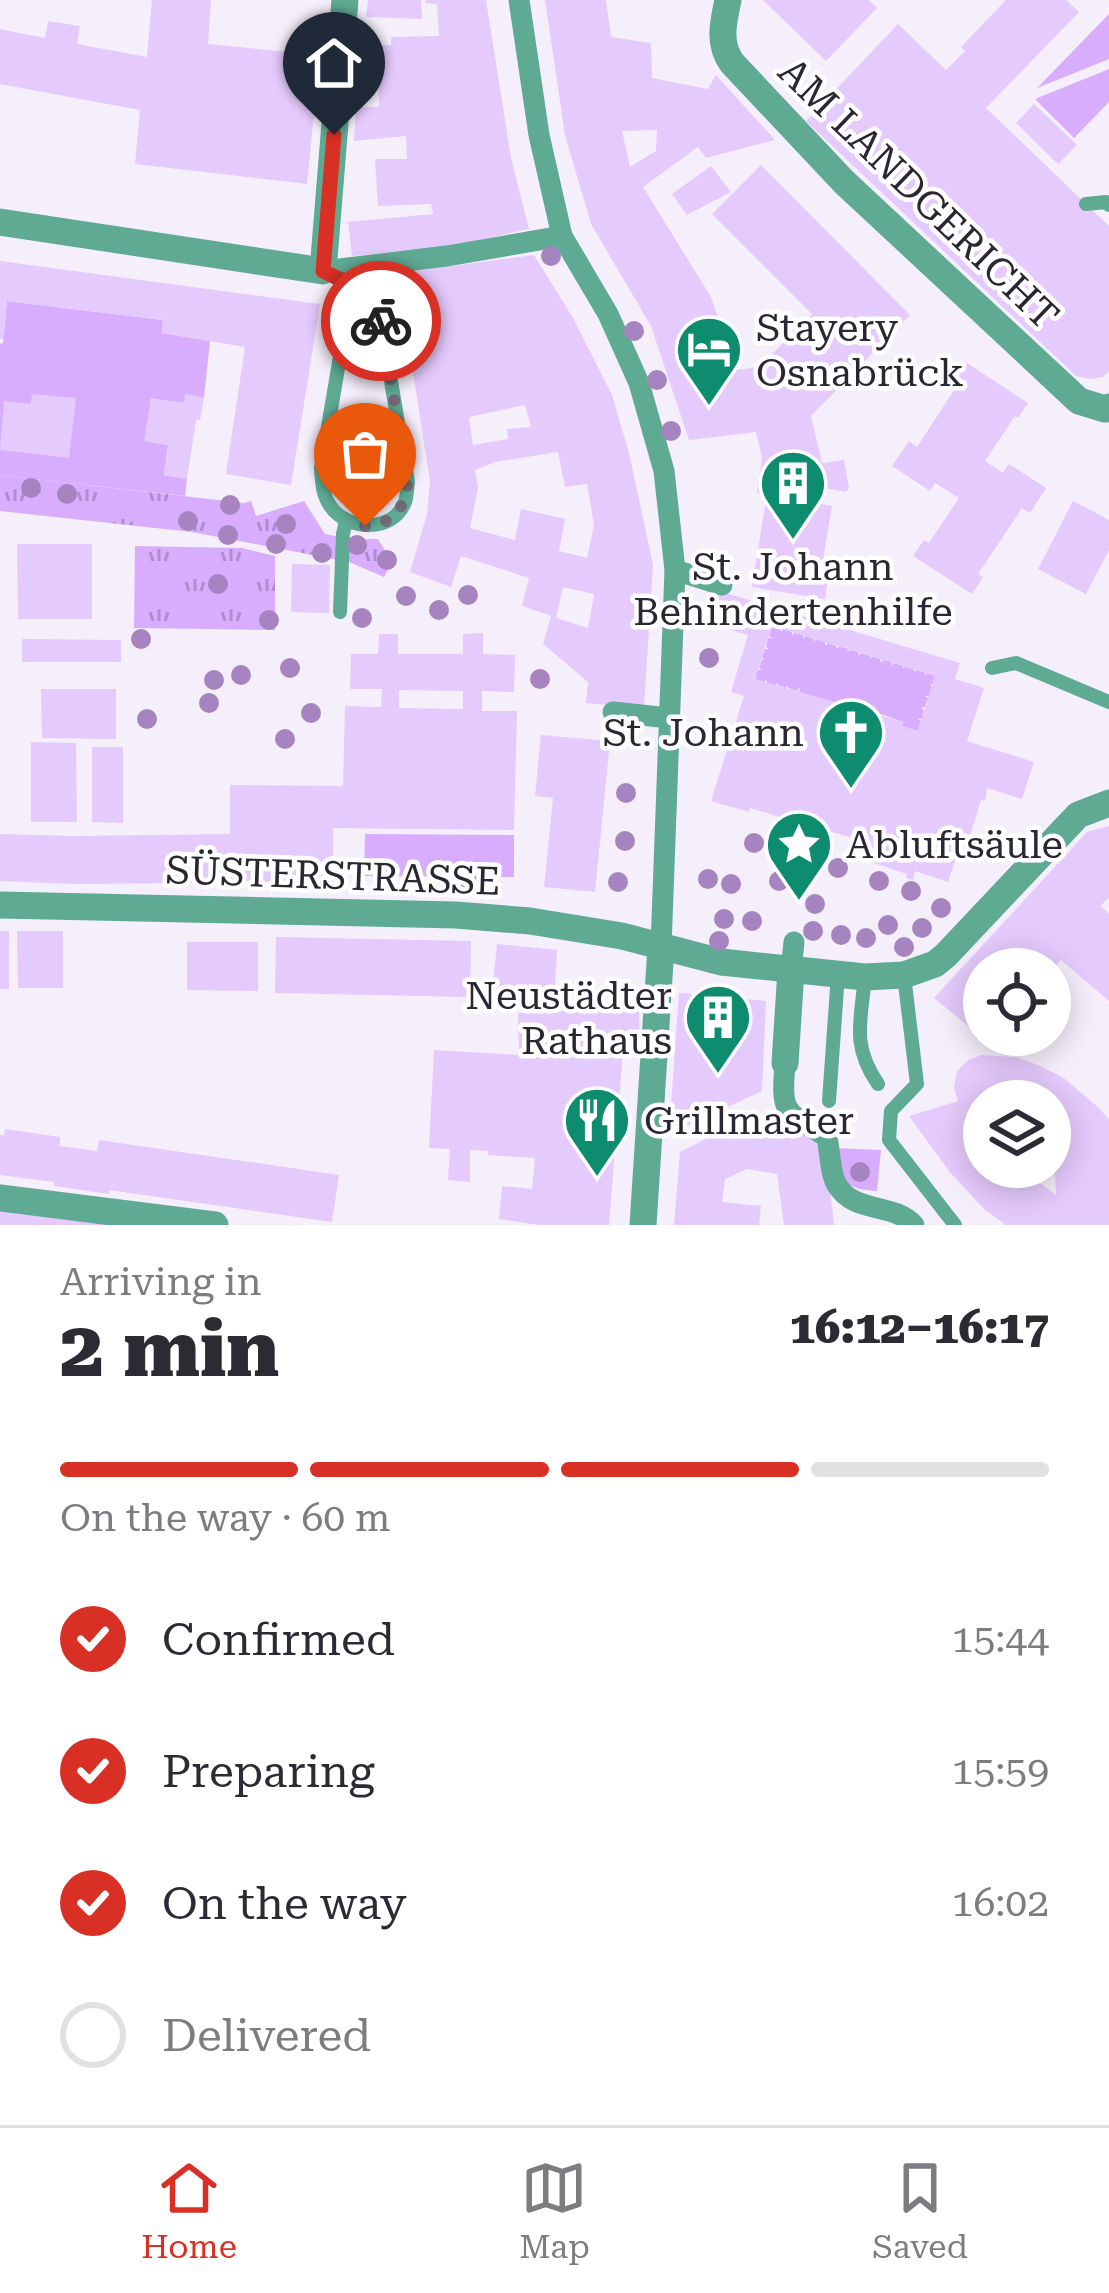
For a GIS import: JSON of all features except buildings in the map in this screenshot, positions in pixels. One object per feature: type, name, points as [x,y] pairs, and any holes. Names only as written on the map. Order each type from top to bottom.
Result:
[{"type":"street","points":[[332,276],[345,0]]},
{"type":"street","points":[[519,0],[539,135],[562,236],[608,314],[639,383],[664,471],[675,570],[662,947],[644,1225]]},
{"type":"street","name":"AM LANDGERICHT","points":[[728,0],[722,27],[724,52],[732,64],[844,182],[932,252],[1079,401],[1105,410],[1109,407]]},
{"type":"street","points":[[0,222],[332,276],[562,236]]},
{"type":"street","points":[[675,570],[722,585]]},
{"type":"street","points":[[613,712],[669,718]]},
{"type":"street","name":"SÜSTERSTRASSE","points":[[0,904],[456,915],[622,936],[721,962],[851,976],[904,975],[935,964],[1078,815],[1109,802]]},
{"type":"street","points":[[794,941],[782,1100],[787,1112],[827,1136],[836,1184],[855,1203],[904,1214],[914,1225]]},
{"type":"street","points":[[0,1198],[215,1225]]},
{"type":"lane","points":[[1086,204],[1109,205]]},
{"type":"lane","points":[[332,276],[358,284],[380,316],[408,482],[405,502],[395,516],[379,524],[346,521],[322,489],[321,469],[349,304],[332,276]]},
{"type":"lane","points":[[340,612],[346,521]]},
{"type":"lane","points":[[992,668],[1016,663],[1109,703]]},
{"type":"lane","points":[[904,975],[917,1084],[891,1111],[889,1140],[955,1225]]},
{"type":"lane","points":[[851,976],[863,1063],[878,1084]]},
{"type":"lane","points":[[829,1100],[851,976]]},
{"type":"green space","points":[[1109,14],[1109,59],[1037,88]]},
{"type":"green space","points":[[1109,69],[1109,102],[1074,138],[1035,99]]},
{"type":"green space","points":[[7,301],[163,320],[162,333],[210,341],[204,397],[184,403],[151,399],[145,441],[168,445],[164,475],[187,479],[185,496],[0,475],[0,344]]},
{"type":"green space","points":[[0,475],[251,501],[256,516],[304,501],[325,534],[378,539],[392,562],[384,577],[349,562],[192,532],[0,511]]},
{"type":"green space","points":[[135,546],[242,548],[275,556],[275,630],[134,628]]},
{"type":"green space","points":[[772,626],[792,636],[803,635],[825,646],[839,646],[859,652],[858,656],[861,653],[881,663],[935,676],[921,708],[918,731],[861,707],[799,692],[800,687],[797,691],[755,679],[762,670],[765,649],[769,649]]},
{"type":"green space","points":[[365,834],[514,835],[514,877],[364,876]]},
{"type":"green space","points":[[836,1148],[881,1150],[877,1191],[856,1188],[845,1180]]},
{"type":"way so far","points":[[365,526],[395,516],[405,502],[408,482],[381,321]]},
{"type":"place","name":"Stayery Osnabrück","points":[[709,408]]},
{"type":"place","name":"St. Johann Behindertenhilfe","points":[[793,542]]},
{"type":"place","name":"St. Johann","points":[[851,791]]},
{"type":"place","name":"Abluftsäule","points":[[799,903]]},
{"type":"place","name":"Neustädter Rathaus","points":[[718,1076]]},
{"type":"place","name":"Grillmaster","points":[[597,1179]]},
{"type":"route","points":[[334,135],[323,271],[358,284],[370,296],[381,321]]}]
